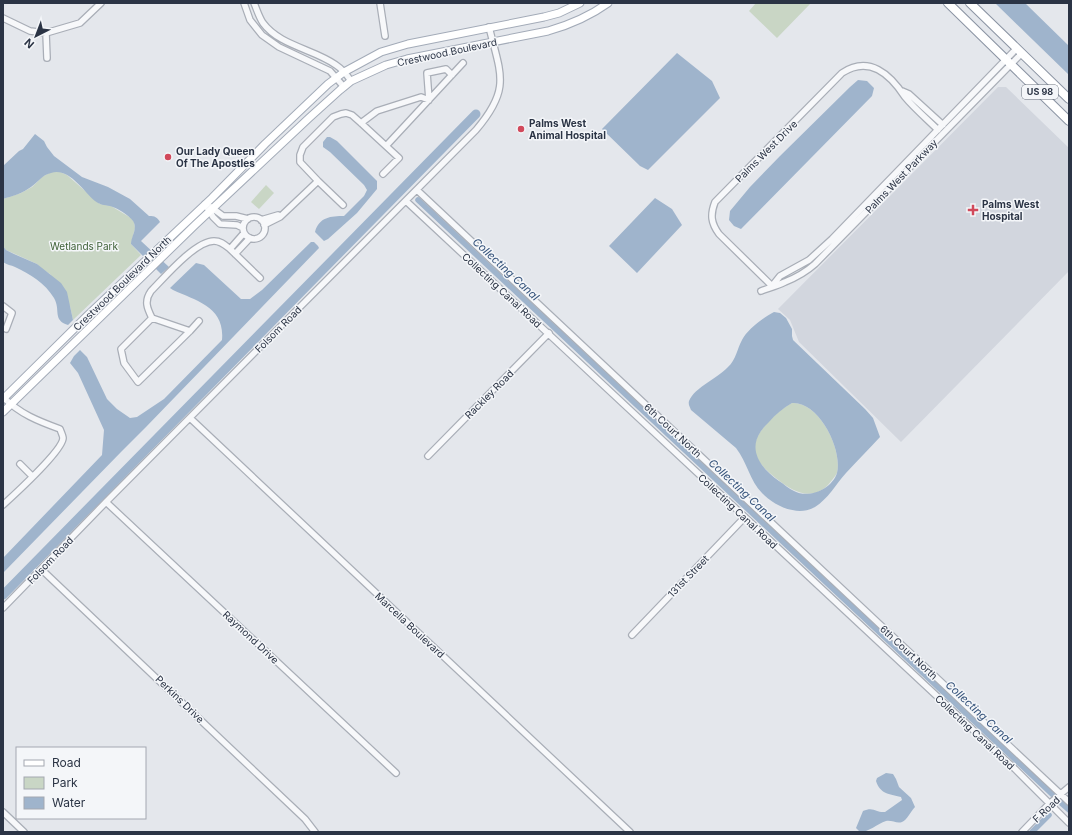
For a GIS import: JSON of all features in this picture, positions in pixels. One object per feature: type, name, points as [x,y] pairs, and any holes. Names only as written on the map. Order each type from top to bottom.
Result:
[{"type":"highway","name":"US 98","points":[[948,3],[1069,120]]},
{"type":"highway","name":"US 98","points":[[970,3],[1069,99]]},
{"type":"main road","name":"Crestwood Boulevard","points":[[242,167],[308,103],[344,72],[382,52],[408,44],[544,17],[559,13],[580,3]]},
{"type":"main road","name":"Crestwood Boulevard","points":[[195,225],[309,118],[351,81],[386,65],[407,59],[493,43],[564,27],[598,10],[608,3]]},
{"type":"main road","name":"Crestwood Boulevard North","points":[[3,398],[242,167]]},
{"type":"main road","name":"Crestwood Boulevard North","points":[[3,412],[195,225]]},
{"type":"street","points":[[3,18],[30,32],[46,33],[80,23],[102,3]]},
{"type":"street","points":[[244,3],[250,20],[262,35],[279,47],[330,71],[344,87]]},
{"type":"street","points":[[254,3],[259,16],[268,29],[290,43],[335,64],[351,81]]},
{"type":"street","points":[[380,3],[386,36]]},
{"type":"street","name":"Folsom Road","points":[[3,608],[106,502],[476,130],[496,102],[500,90],[501,77],[489,27]]},
{"type":"street","points":[[46,33],[47,58]]},
{"type":"street","name":"Palms West Parkway","points":[[761,291],[784,283],[806,271],[815,264],[947,128],[1019,51]]},
{"type":"street","name":"Palms West Parkway","points":[[772,286],[780,276],[809,260],[818,252],[943,125],[1009,62]]},
{"type":"street","points":[[386,146],[463,63]]},
{"type":"street","name":"Palms West Drive","points":[[772,286],[719,234],[714,226],[712,211],[715,202],[842,73],[849,68],[856,66],[865,66],[877,69],[887,75],[938,130]]},
{"type":"street","points":[[429,100],[427,73],[446,68],[452,75]]},
{"type":"street","name":"Palms West Drive","points":[[902,91],[909,94],[943,125]]},
{"type":"street","points":[[361,122],[377,111],[421,97],[429,100]]},
{"type":"street","points":[[343,206],[300,162],[300,155],[303,147],[333,118],[341,114],[352,115],[399,158],[383,174]]},
{"type":"street","points":[[263,225],[280,218],[318,181]]},
{"type":"street","name":"6th Court North","points":[[417,190],[1069,802]]},
{"type":"street","name":"Collecting Canal Road","points":[[406,201],[1015,769],[1069,823]]},
{"type":"street","points":[[205,204],[211,210],[223,216],[236,216],[248,219],[255,217],[263,225]]},
{"type":"street","points":[[211,210],[213,217],[220,224],[237,226],[246,234],[259,237],[262,235],[263,225]]},
{"type":"street","points":[[233,252],[246,234],[245,221],[248,219]]},
{"type":"street","points":[[190,331],[152,318],[147,308],[147,297],[151,291],[191,252],[206,242],[222,242],[260,278]]},
{"type":"street","points":[[3,306],[12,313],[6,329]]},
{"type":"street","points":[[152,318],[121,349],[124,363],[138,382],[199,321]]},
{"type":"street","name":"Rackley Road","points":[[428,456],[549,333]]},
{"type":"street","points":[[3,398],[16,409],[40,422],[60,429],[63,438],[60,446],[3,506]]},
{"type":"street","name":"Marcella Boulevard","points":[[190,418],[630,832]]},
{"type":"street","points":[[20,464],[32,476]]},
{"type":"street","name":"Raymond Drive","points":[[106,502],[396,773]]},
{"type":"street","name":"131st Street","points":[[632,635],[745,517]]},
{"type":"street","name":"Perkins Drive","points":[[41,569],[305,819],[315,832]]},
{"type":"street","name":"F Road","points":[[1022,832],[1049,804],[1069,787]]},
{"type":"street","points":[[3,812],[24,832]]},
{"type":"shaded area","name":"Palms West Hospital","points":[[998,87],[1006,87],[1069,148],[1069,271],[901,442],[799,342],[790,320],[778,309]]},
{"type":"green space","points":[[756,3],[811,3],[777,38],[749,11]]},
{"type":"green space","name":"Wetlands Park","points":[[51,172],[60,172],[67,175],[100,204],[111,206],[131,218],[134,222],[135,228],[131,244],[141,255],[73,320],[70,306],[50,274],[37,264],[6,250],[3,246],[3,199],[21,193],[32,187],[42,177]]},
{"type":"green space","points":[[266,185],[274,193],[259,209],[251,202]]},
{"type":"green space","points":[[792,403],[802,404],[820,418],[833,440],[838,463],[837,473],[828,485],[815,493],[808,494],[795,491],[768,471],[755,454],[754,447],[760,432],[779,411]]},
{"type":"water","points":[[995,3],[1025,3],[1069,46],[1069,75]]},
{"type":"water","points":[[677,53],[712,81],[720,98],[648,170],[640,166],[602,129]]},
{"type":"water","points":[[858,80],[867,81],[874,88],[872,96],[741,229],[734,226],[729,220],[730,211],[750,187]]},
{"type":"water","points":[[35,134],[44,141],[54,156],[82,177],[108,187],[130,199],[149,216],[158,219],[160,222],[141,241],[169,267],[161,274],[131,244],[135,227],[129,216],[116,208],[100,204],[90,197],[75,181],[64,173],[58,172],[48,174],[25,191],[3,199],[3,166],[23,149]]},
{"type":"water","points":[[327,137],[337,141],[377,181],[377,189],[357,213],[324,241],[315,232],[319,223],[326,218],[344,216],[364,196],[367,190],[364,185],[323,147],[323,142]]},
{"type":"water","points":[[655,198],[672,209],[682,225],[637,273],[609,246]]},
{"type":"water","points":[[311,242],[314,242],[319,248],[3,573],[3,558],[102,455],[104,430],[78,373],[70,363],[74,356],[80,350],[87,357],[107,399],[117,409],[130,418],[137,417],[164,399],[222,340],[222,329],[219,320],[208,307],[170,288],[196,263],[204,265],[241,299],[250,299],[262,290]]},
{"type":"water","points":[[3,246],[6,250],[37,264],[61,283],[67,292],[73,320],[68,325],[63,323],[58,317],[56,302],[46,288],[26,273],[3,262]]},
{"type":"water","points":[[774,312],[780,313],[786,318],[792,329],[793,340],[865,409],[873,418],[880,437],[846,473],[824,500],[820,504],[808,510],[801,511],[787,509],[767,498],[754,483],[740,453],[736,448],[691,410],[689,405],[689,401],[696,391],[724,371],[731,364],[744,336],[756,324]],"holes":[[[792,403],[802,404],[820,418],[827,429],[833,440],[838,463],[837,473],[830,484],[819,491],[806,494],[792,490],[767,471],[758,459],[756,452],[757,438],[765,426],[777,414]]]},
{"type":"water","points":[[886,773],[893,774],[899,787],[911,798],[915,807],[902,822],[898,823],[886,821],[867,831],[860,832],[856,828],[863,811],[872,809],[879,812],[885,812],[902,800],[901,797],[889,794],[880,789],[876,781],[877,778]]},
{"type":"waterway","points":[[3,595],[476,114]]},
{"type":"waterway","name":"Collecting Canal","points":[[418,200],[1053,795]]},
{"type":"waterway","name":"Collecting Canal","points":[[1061,803],[1069,810]]},
{"type":"waterway","points":[[1032,832],[1049,815]]},
{"type":"place","name":"Palms West Animal Hospital","points":[[521,129]]},
{"type":"place","name":"Our Lady Queen Of The Apostles","points":[[168,157]]},
{"type":"place","name":"Palms West Hospital","points":[[973,210]]}]
